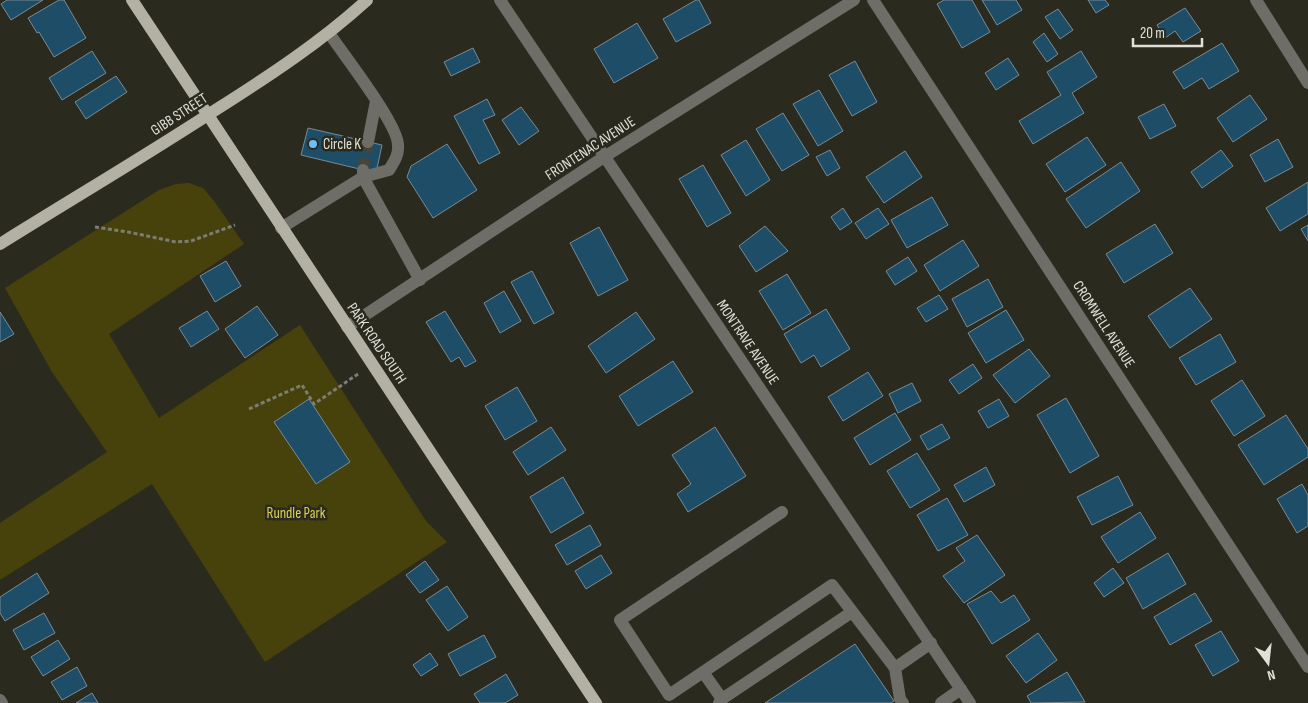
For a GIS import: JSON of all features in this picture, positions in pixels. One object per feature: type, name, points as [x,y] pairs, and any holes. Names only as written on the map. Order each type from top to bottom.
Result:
[{"type":"main road","name":"PARK ROAD SOUTH","points":[[132,0],[596,703]]},
{"type":"main road","name":"GIBB STREET","points":[[0,244],[208,115],[329,33],[367,0]]},
{"type":"street","name":"MONTRAVE AVENUE","points":[[500,0],[970,703]]},
{"type":"street","name":"FRONTENAC AVENUE","points":[[347,327],[604,157],[854,0]]},
{"type":"street","name":"CROMWELL AVENUE","points":[[873,0],[1308,667]]},
{"type":"street","points":[[1256,0],[1308,83]]},
{"type":"street","points":[[281,228],[363,174],[389,170],[398,155],[399,143],[392,124],[329,33]]},
{"type":"street","points":[[368,142],[376,101]]},
{"type":"street","points":[[363,174],[420,280]]},
{"type":"street","points":[[782,512],[620,620],[670,695],[832,585],[894,668],[900,699],[903,703]]},
{"type":"street","points":[[703,672],[720,701],[852,612]]},
{"type":"street","points":[[894,668],[931,643]]},
{"type":"street","points":[[941,703],[961,689]]},
{"type":"path","points":[[95,227],[176,242],[191,241],[235,225]]},
{"type":"path","points":[[249,409],[302,385],[314,404],[372,365]]},
{"type":"green space","name":"Rundle Park","points":[[189,183],[203,188],[244,244],[109,334],[159,418],[300,325],[426,521],[447,542],[265,662],[152,484],[0,580],[0,523],[107,452],[52,372],[5,288],[159,190],[176,184]]},
{"type":"building","points":[[7,0],[43,0],[11,20],[1,4]]},
{"type":"building","points":[[59,0],[64,0],[86,38],[54,57],[28,18]]},
{"type":"building","points":[[699,0],[711,23],[676,42],[663,19]]},
{"type":"building","points":[[944,0],[972,0],[990,32],[962,48],[937,4]]},
{"type":"building","points":[[982,0],[1016,0],[1022,10],[997,25]]},
{"type":"building","points":[[1088,0],[1105,0],[1109,5],[1096,13]]},
{"type":"building","points":[[1185,8],[1201,31],[1183,42],[1175,31],[1165,38],[1157,25]]},
{"type":"building","points":[[1058,9],[1073,30],[1060,39],[1045,17]]},
{"type":"building","points":[[637,23],[658,58],[614,83],[594,49]]},
{"type":"building","points":[[1044,33],[1058,54],[1047,62],[1033,42]]},
{"type":"building","points":[[1222,43],[1239,71],[1209,89],[1202,78],[1184,89],[1173,72]]},
{"type":"building","points":[[473,48],[480,62],[451,76],[444,62]]},
{"type":"building","points":[[92,51],[106,73],[62,100],[49,78]]},
{"type":"building","points":[[1081,51],[1097,77],[1072,93],[1084,113],[1033,144],[1019,121],[1061,95],[1047,72]]},
{"type":"building","points":[[1008,58],[1019,75],[996,90],[985,73]]},
{"type":"building","points":[[855,61],[877,102],[852,116],[829,75]]},
{"type":"building","points":[[116,76],[127,92],[86,119],[75,102]]},
{"type":"building","points":[[819,90],[843,131],[818,146],[793,104]]},
{"type":"building","points":[[1250,95],[1267,119],[1233,142],[1217,118]]},
{"type":"building","points":[[487,99],[495,115],[483,120],[500,153],[479,164],[454,116]]},
{"type":"building","points":[[1164,104],[1176,126],[1150,139],[1138,117]]},
{"type":"building","points":[[521,107],[539,131],[519,145],[502,120]]},
{"type":"building","points":[[783,113],[809,155],[782,171],[756,129]]},
{"type":"building","points":[[308,128],[382,145],[376,173],[301,155]]},
{"type":"building","points":[[1087,137],[1106,165],[1065,192],[1046,164]]},
{"type":"building","points":[[1278,139],[1293,167],[1265,182],[1250,155]]},
{"type":"building","points":[[746,140],[770,180],[746,196],[721,155]]},
{"type":"building","points":[[447,144],[477,190],[433,218],[407,177],[411,166]]},
{"type":"building","points":[[830,150],[840,168],[827,176],[816,157]]},
{"type":"building","points":[[1221,150],[1233,166],[1202,188],[1191,172]]},
{"type":"building","points":[[905,151],[922,177],[884,203],[866,177]]},
{"type":"building","points":[[1121,162],[1140,191],[1086,228],[1066,199]]},
{"type":"building","points":[[703,165],[731,213],[707,227],[679,179]]},
{"type":"building","points":[[1308,182],[1308,214],[1280,231],[1266,208]]},
{"type":"building","points":[[932,197],[948,225],[907,248],[891,220]]},
{"type":"building","points":[[843,208],[852,222],[840,230],[831,217]]},
{"type":"building","points":[[878,208],[889,224],[866,239],[855,223]]},
{"type":"building","points":[[1155,224],[1173,253],[1124,283],[1106,254]]},
{"type":"building","points":[[1308,225],[1308,241],[1301,229]]},
{"type":"building","points":[[765,226],[788,251],[756,272],[739,246]]},
{"type":"building","points":[[599,227],[628,280],[598,296],[570,243]]},
{"type":"building","points":[[963,240],[979,266],[940,291],[924,265]]},
{"type":"building","points":[[908,257],[917,271],[895,285],[886,271]]},
{"type":"building","points":[[226,261],[241,286],[215,302],[200,276]]},
{"type":"building","points":[[532,271],[554,313],[534,324],[511,282]]},
{"type":"building","points":[[787,274],[811,313],[783,330],[759,291]]},
{"type":"building","points":[[988,279],[1003,307],[967,327],[952,299]]},
{"type":"building","points":[[1190,288],[1212,319],[1170,348],[1148,316]]},
{"type":"building","points":[[504,291],[521,321],[500,333],[484,303]]},
{"type":"building","points":[[939,295],[948,309],[926,322],[917,308]]},
{"type":"building","points":[[257,306],[278,335],[245,358],[225,329]]},
{"type":"building","points":[[826,309],[850,349],[821,367],[814,355],[801,363],[784,334]]},
{"type":"building","points":[[1006,310],[1024,340],[986,363],[968,333]]},
{"type":"building","points":[[207,311],[219,329],[191,347],[179,328]]},
{"type":"building","points":[[445,311],[476,361],[465,367],[459,357],[451,362],[426,322]]},
{"type":"building","points":[[0,312],[14,334],[0,342]]},
{"type":"building","points":[[636,312],[655,339],[606,373],[588,346]]},
{"type":"building","points":[[1220,334],[1236,362],[1196,385],[1179,358]]},
{"type":"building","points":[[1029,349],[1050,376],[1015,403],[993,375]]},
{"type":"building","points":[[673,361],[693,392],[638,426],[619,396]]},
{"type":"building","points":[[973,364],[982,378],[959,394],[949,380]]},
{"type":"building","points":[[868,372],[883,396],[843,421],[828,397]]},
{"type":"building","points":[[1242,380],[1265,416],[1234,436],[1211,401]]},
{"type":"building","points":[[912,383],[921,401],[898,413],[889,394]]},
{"type":"building","points":[[517,387],[537,421],[505,440],[485,406]]},
{"type":"building","points":[[1066,398],[1099,456],[1070,473],[1037,415]]},
{"type":"building","points":[[309,399],[350,462],[316,484],[274,422]]},
{"type":"building","points":[[999,399],[1009,416],[988,428],[978,411]]},
{"type":"building","points":[[895,413],[911,440],[870,465],[854,438]]},
{"type":"building","points":[[1286,415],[1308,449],[1308,457],[1264,485],[1238,445]]},
{"type":"building","points":[[942,424],[950,438],[928,450],[920,436]]},
{"type":"building","points":[[551,427],[566,450],[528,475],[513,452]]},
{"type":"building","points":[[715,427],[746,476],[688,512],[677,494],[691,484],[672,455]]},
{"type":"building","points":[[917,453],[940,490],[910,508],[887,471]]},
{"type":"building","points":[[986,467],[995,485],[964,502],[954,485]]},
{"type":"building","points":[[1118,476],[1133,505],[1092,525],[1077,497]]},
{"type":"building","points":[[563,477],[584,513],[551,533],[530,497]]},
{"type":"building","points":[[1302,484],[1308,495],[1308,526],[1297,533],[1277,499]]},
{"type":"building","points":[[947,498],[968,535],[938,551],[917,515]]},
{"type":"building","points":[[1140,512],[1156,538],[1118,563],[1101,537]]},
{"type":"building","points":[[590,525],[601,545],[567,565],[555,545]]},
{"type":"building","points":[[977,535],[1005,575],[964,603],[943,576],[965,561],[956,548]]},
{"type":"building","points":[[1168,553],[1186,584],[1143,609],[1126,578]]},
{"type":"building","points":[[601,555],[612,573],[586,589],[575,571]]},
{"type":"building","points":[[425,561],[439,580],[420,593],[406,575]]},
{"type":"building","points":[[1113,568],[1124,583],[1104,597],[1094,583]]},
{"type":"building","points":[[37,573],[49,593],[5,621],[0,613],[0,597]]},
{"type":"building","points":[[447,586],[468,617],[448,631],[426,600]]},
{"type":"building","points":[[991,591],[1001,603],[1014,595],[1030,620],[992,644],[967,604]]},
{"type":"building","points":[[1195,593],[1212,621],[1170,645],[1154,617]]},
{"type":"building","points":[[44,613],[55,633],[24,650],[13,630]]},
{"type":"building","points":[[1221,631],[1239,661],[1213,676],[1195,645]]},
{"type":"building","points":[[1038,633],[1057,660],[1026,683],[1006,656]]},
{"type":"building","points":[[484,635],[496,657],[460,676],[448,654]]},
{"type":"building","points":[[58,640],[70,659],[43,676],[31,657]]},
{"type":"building","points":[[855,644],[894,701],[891,703],[765,703]]},
{"type":"building","points":[[430,653],[438,665],[421,676],[413,665]]},
{"type":"building","points":[[77,667],[87,686],[62,700],[51,682]]},
{"type":"building","points":[[1067,672],[1085,702],[1031,703],[1027,696]]},
{"type":"building","points":[[506,674],[518,695],[505,703],[480,703],[474,694]]},
{"type":"building","points":[[92,693],[98,703],[76,703]]},
{"type":"tunnel","points":[[363,170],[368,142]]},
{"type":"place","name":"Circle K","points":[[313,144]]}]
